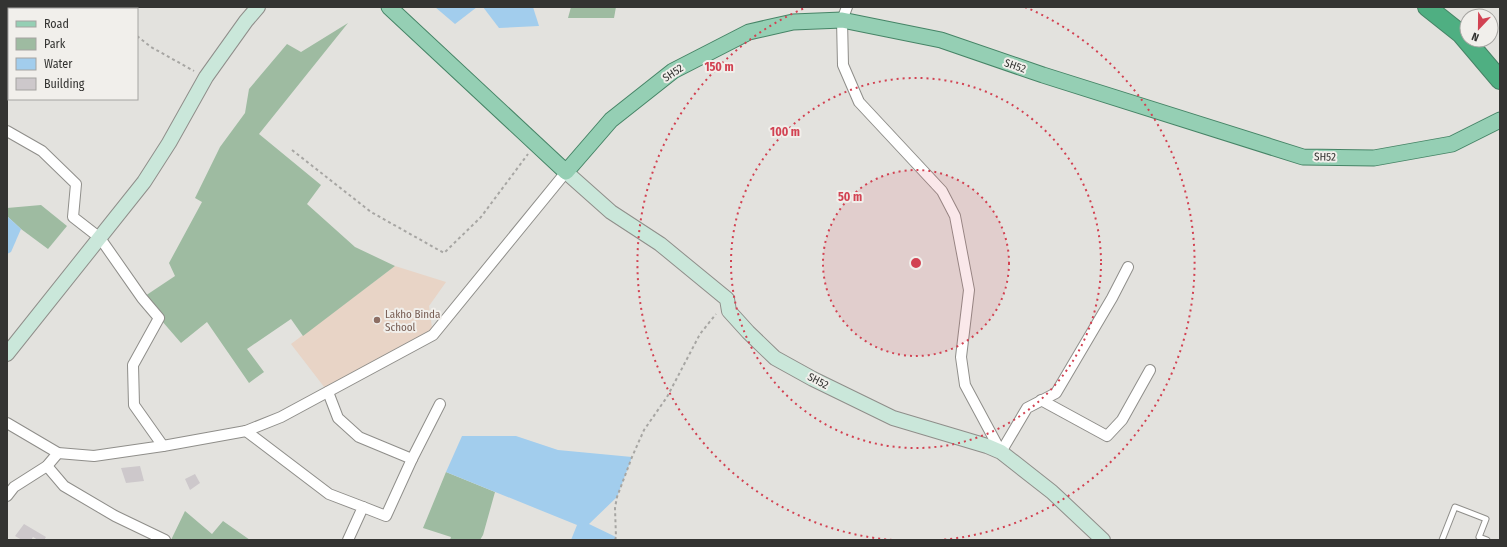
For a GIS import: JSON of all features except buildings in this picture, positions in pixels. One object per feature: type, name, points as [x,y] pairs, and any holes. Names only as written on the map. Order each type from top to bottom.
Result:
[{"type":"highway","points":[[1427,7],[1461,34],[1500,80]]},
{"type":"main road","name":"SH52","points":[[389,7],[566,172],[611,120],[673,71],[749,32],[793,22],[844,14],[941,40],[1050,78],[1303,157],[1374,158],[1452,144],[1500,120]]},
{"type":"street","points":[[7,354],[144,182],[169,143],[206,77],[246,21],[258,7]]},
{"type":"street","points":[[844,14],[843,65],[859,102],[942,191],[955,216],[969,290],[961,357],[965,385],[1001,452]]},
{"type":"street","points":[[7,131],[42,151],[76,184],[73,217],[100,238],[142,298],[159,318],[133,364],[134,405],[163,446]]},
{"type":"street","points":[[7,423],[58,453],[94,456],[163,446],[246,431],[280,417],[433,335],[566,172]]},
{"type":"street","name":"SH52","points":[[566,172],[611,212],[660,244],[727,299],[729,311],[748,332],[776,358],[813,379],[893,418],[987,446],[1001,452],[1052,492],[1103,540]]},
{"type":"street","points":[[1001,452],[1027,408],[1056,393],[1112,298],[1128,267]]},
{"type":"street","points":[[1042,400],[1107,436],[1122,420],[1150,370]]},
{"type":"street","points":[[328,392],[338,418],[359,437],[412,459]]},
{"type":"street","points":[[246,431],[329,494],[386,516],[412,459],[440,404]]},
{"type":"street","points":[[7,496],[14,487],[47,466],[58,453]]},
{"type":"street","points":[[47,466],[64,486],[115,516],[165,540]]},
{"type":"street","points":[[348,540],[363,507]]},
{"type":"lane","points":[[1442,540],[1455,507],[1486,519],[1478,537],[1487,540]]},
{"type":"path","points":[[138,37],[152,47],[206,77]]},
{"type":"path","points":[[292,150],[371,212],[444,253],[481,217],[536,143]]},
{"type":"path","points":[[615,540],[615,508],[617,497],[644,430],[667,397],[700,334],[727,299]]},
{"type":"shaded area","name":"Lakho Binda School","points":[[395,266],[446,282],[429,306],[433,335],[328,392],[291,344]]},
{"type":"green space","points":[[571,7],[616,7],[614,18],[568,18]]},
{"type":"green space","points":[[348,23],[259,134],[321,185],[307,204],[355,247],[395,266],[303,336],[291,319],[247,349],[264,372],[249,383],[207,322],[181,343],[142,298],[175,276],[169,263],[202,202],[195,198],[220,147],[245,113],[249,89],[287,44],[301,52]]},
{"type":"green space","points":[[41,205],[67,226],[48,249],[21,229],[7,216],[7,208]]},
{"type":"green space","points":[[446,472],[495,492],[483,535],[480,540],[450,540],[451,537],[423,528]]},
{"type":"green space","points":[[185,511],[212,534],[223,521],[250,540],[171,540]]},
{"type":"water","points":[[7,7],[85,7],[8,8],[7,96]]},
{"type":"water","points":[[435,7],[477,7],[455,24]]},
{"type":"water","points":[[483,7],[533,7],[539,26],[499,28]]},
{"type":"water","points":[[7,216],[21,229],[11,252],[7,254]]},
{"type":"water","points":[[462,436],[516,436],[558,450],[632,457],[617,497],[589,524],[616,537],[615,540],[571,540],[577,525],[446,472]]},
{"type":"place","name":"Lakho Binda School","points":[[377,320]]}]
